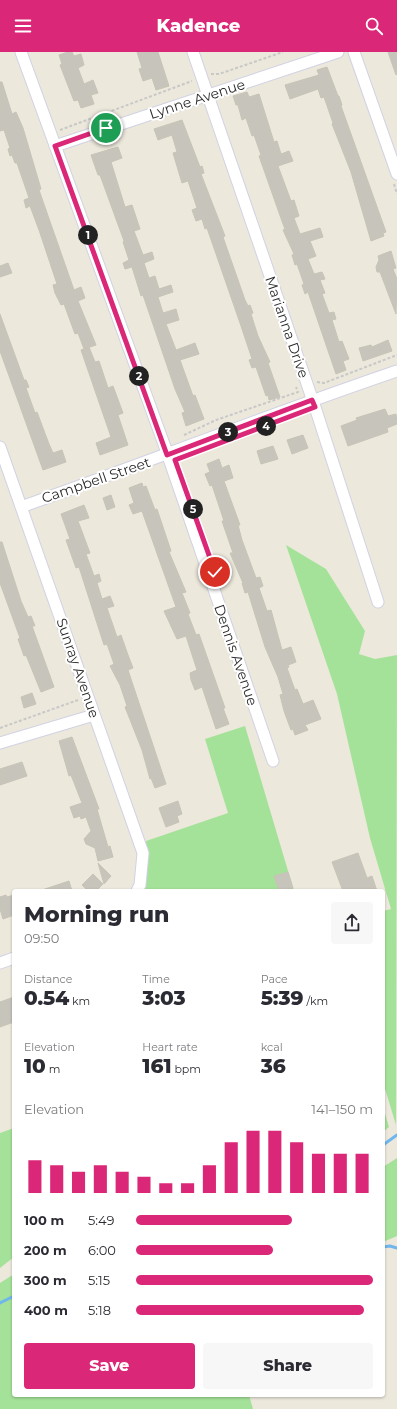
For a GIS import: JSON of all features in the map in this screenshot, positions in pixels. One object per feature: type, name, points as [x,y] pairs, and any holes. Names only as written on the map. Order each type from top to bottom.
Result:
[{"type":"street","name":"Dennis Avenue","points":[[21,52],[59,141],[273,761]]},
{"type":"street","name":"Marianna Drive","points":[[193,52],[209,94],[312,400],[378,602]]},
{"type":"street","name":"Lynne Avenue","points":[[59,141],[338,52]]},
{"type":"street","points":[[354,52],[394,176]]},
{"type":"street","name":"Campbell Street","points":[[21,507],[167,455],[312,400],[397,371]]},
{"type":"street","name":"Sunray Avenue","points":[[0,447],[143,853],[140,885],[138,889]]},
{"type":"street","points":[[0,743],[94,715]]},
{"type":"street","points":[[0,963],[12,959]]},
{"type":"path","points":[[208,70],[212,75],[219,74],[283,52]]},
{"type":"path","points":[[60,130],[193,80],[195,87]]},
{"type":"path","points":[[58,124],[60,130],[59,141]]},
{"type":"path","points":[[394,176],[397,194]]},
{"type":"path","points":[[315,382],[324,383],[397,355]]},
{"type":"path","points":[[178,438],[216,420],[298,392],[295,385]]},
{"type":"path","points":[[0,728],[84,698]]},
{"type":"green space","points":[[286,545],[326,569],[365,631],[359,654],[375,659],[397,655],[396,1125],[385,1089],[385,910],[391,909],[370,838],[337,694]]},
{"type":"green space","points":[[245,726],[293,889],[141,889],[147,865],[146,841],[228,813],[205,739]]},
{"type":"green space","points":[[385,1114],[389,1127],[385,1130]]},
{"type":"green space","points":[[12,1129],[12,1259],[0,1268],[0,1133]]},
{"type":"green space","points":[[397,1158],[397,1236],[385,1241],[385,1166]]},
{"type":"green space","points":[[12,1275],[12,1397],[250,1397],[253,1409],[0,1409],[0,1283]]},
{"type":"building","points":[[72,52],[74,56],[81,54],[84,65],[78,68],[84,84],[93,80],[98,93],[91,95],[94,104],[81,108],[78,100],[74,101],[60,65],[62,64],[59,55]]},
{"type":"building","points":[[137,52],[158,52],[169,86],[156,90],[152,78],[143,81],[139,69],[142,68]]},
{"type":"building","points":[[388,52],[397,52],[396,75]]},
{"type":"building","points":[[327,67],[339,96],[341,106],[386,232],[383,233],[384,236],[371,241],[351,172],[332,124],[333,123],[324,97],[321,98],[318,89],[290,99],[285,85],[319,75],[317,70]]},
{"type":"building","points":[[0,82],[2,82],[12,114],[16,112],[23,128],[41,189],[39,190],[74,290],[81,287],[85,298],[78,301],[96,345],[84,349],[78,333],[75,334],[64,304],[61,305],[55,293],[53,285],[57,284],[39,230],[30,206],[26,208],[24,200],[29,198],[17,163],[15,163],[12,155],[10,156],[8,149],[10,148],[4,130],[0,131]]},
{"type":"building","points":[[247,92],[249,97],[259,94],[274,142],[277,141],[281,154],[289,151],[293,161],[278,166],[291,201],[294,200],[299,216],[294,218],[300,234],[320,228],[323,237],[310,241],[316,256],[308,259],[314,274],[322,272],[325,279],[320,280],[325,293],[322,294],[329,313],[334,312],[336,319],[332,320],[339,342],[342,341],[349,359],[343,361],[346,370],[336,374],[308,292],[305,294],[302,285],[304,284],[297,264],[295,265],[292,255],[294,254],[283,230],[285,229],[259,156],[261,155],[254,135],[252,136],[246,118],[242,120],[238,105],[236,105],[233,96]]},
{"type":"building","points":[[182,120],[200,167],[202,166],[204,173],[201,174],[225,236],[223,237],[245,300],[248,306],[250,305],[253,313],[251,314],[258,336],[270,362],[268,363],[280,397],[269,400],[268,395],[266,396],[256,367],[252,368],[249,360],[252,359],[207,228],[205,229],[202,219],[196,221],[192,210],[197,208],[188,181],[182,183],[173,153],[177,152],[172,135],[158,140],[154,129]]},
{"type":"building","points":[[118,147],[122,158],[111,162],[125,207],[132,205],[140,229],[134,231],[143,255],[152,252],[154,259],[144,263],[149,278],[155,276],[159,289],[171,285],[173,292],[158,297],[163,313],[176,309],[179,320],[166,324],[176,350],[195,343],[199,354],[180,360],[193,396],[195,395],[204,419],[186,426],[182,413],[185,412],[175,389],[143,295],[141,296],[132,267],[125,269],[123,263],[129,260],[123,242],[124,241],[100,175],[98,175],[91,155]]},
{"type":"building","points":[[391,251],[396,268],[393,269],[397,279],[396,314],[380,272],[377,272],[376,267],[379,260],[378,256]]},
{"type":"building","points":[[8,263],[12,273],[0,277],[0,266]]},
{"type":"building","points":[[0,314],[24,380],[26,380],[29,387],[26,388],[35,413],[37,412],[53,453],[62,450],[66,462],[43,470],[0,351]]},
{"type":"building","points":[[388,340],[392,351],[363,361],[359,348],[371,345],[372,347]]},
{"type":"building","points":[[89,347],[95,362],[99,361],[108,388],[113,386],[123,413],[118,415],[128,445],[100,455],[96,443],[111,437],[81,350]]},
{"type":"building","points":[[385,409],[388,416],[396,414],[397,424],[387,428],[388,432],[348,446],[341,426],[357,420],[356,418]]},
{"type":"building","points":[[303,435],[308,448],[292,454],[287,440]]},
{"type":"building","points":[[273,446],[278,459],[261,464],[257,451]]},
{"type":"building","points":[[219,459],[222,468],[229,465],[233,478],[224,481],[240,525],[238,525],[242,540],[256,578],[260,577],[263,586],[259,588],[267,611],[271,610],[282,650],[291,647],[296,662],[288,665],[289,667],[287,668],[295,690],[297,689],[303,704],[313,700],[321,719],[305,725],[308,730],[295,735],[293,729],[291,730],[284,711],[280,695],[283,694],[278,677],[265,647],[248,592],[245,593],[243,583],[230,553],[233,553],[212,485],[210,486],[205,474],[210,472],[207,464]]},
{"type":"building","points":[[142,483],[143,487],[146,486],[155,510],[157,509],[171,551],[169,552],[186,592],[182,593],[190,613],[188,614],[196,635],[199,634],[225,708],[223,708],[229,724],[216,729],[202,687],[195,690],[191,680],[190,673],[197,670],[186,636],[177,639],[164,611],[176,607],[142,511],[133,514],[129,505],[134,503],[129,488]]},
{"type":"building","points":[[111,495],[115,507],[107,510],[103,498]]},
{"type":"building","points":[[84,505],[89,518],[78,521],[90,553],[86,554],[94,576],[99,574],[101,581],[97,583],[102,599],[110,596],[114,606],[107,608],[117,637],[121,635],[133,668],[128,670],[166,784],[155,788],[151,778],[150,779],[142,750],[125,707],[127,706],[120,685],[110,666],[114,664],[107,644],[104,645],[79,567],[76,568],[66,540],[70,539],[61,514]]},
{"type":"building","points":[[0,542],[2,542],[21,601],[28,617],[31,616],[35,626],[32,626],[54,687],[41,692],[26,655],[24,656],[18,639],[20,638],[0,583]]},
{"type":"building","points":[[32,693],[36,704],[24,708],[21,697]]},
{"type":"building","points":[[72,737],[99,809],[97,809],[108,847],[110,846],[113,857],[98,861],[95,848],[86,844],[84,839],[91,831],[86,817],[81,819],[80,816],[74,818],[70,807],[82,803],[71,775],[69,776],[59,741]]},
{"type":"building","points":[[22,762],[27,776],[0,785],[0,769]]},
{"type":"building","points":[[178,801],[182,814],[177,816],[179,822],[166,827],[159,808]]},
{"type":"building","points":[[358,853],[367,878],[372,876],[376,889],[342,889],[332,862]]},
{"type":"building","points":[[98,863],[111,876],[104,884]]},
{"type":"building","points":[[288,872],[293,888],[278,889],[274,876]]},
{"type":"building","points":[[93,874],[103,884],[98,889],[86,889],[82,885]]},
{"type":"building","points":[[69,881],[71,889],[45,889]]},
{"type":"building","points":[[6,895],[7,897],[12,896],[12,916],[3,919],[0,909],[0,897]]},
{"type":"building","points":[[12,998],[12,1023],[0,1027],[0,1002]]},
{"type":"waterway","points":[[385,1144],[397,1135]]},
{"type":"waterway","points":[[385,1247],[390,1246],[397,1248]]},
{"type":"waterway","points":[[0,1303],[12,1297]]},
{"type":"route","points":[[106,128],[55,146],[167,455],[312,400],[315,407],[175,460],[215,572]]}]
